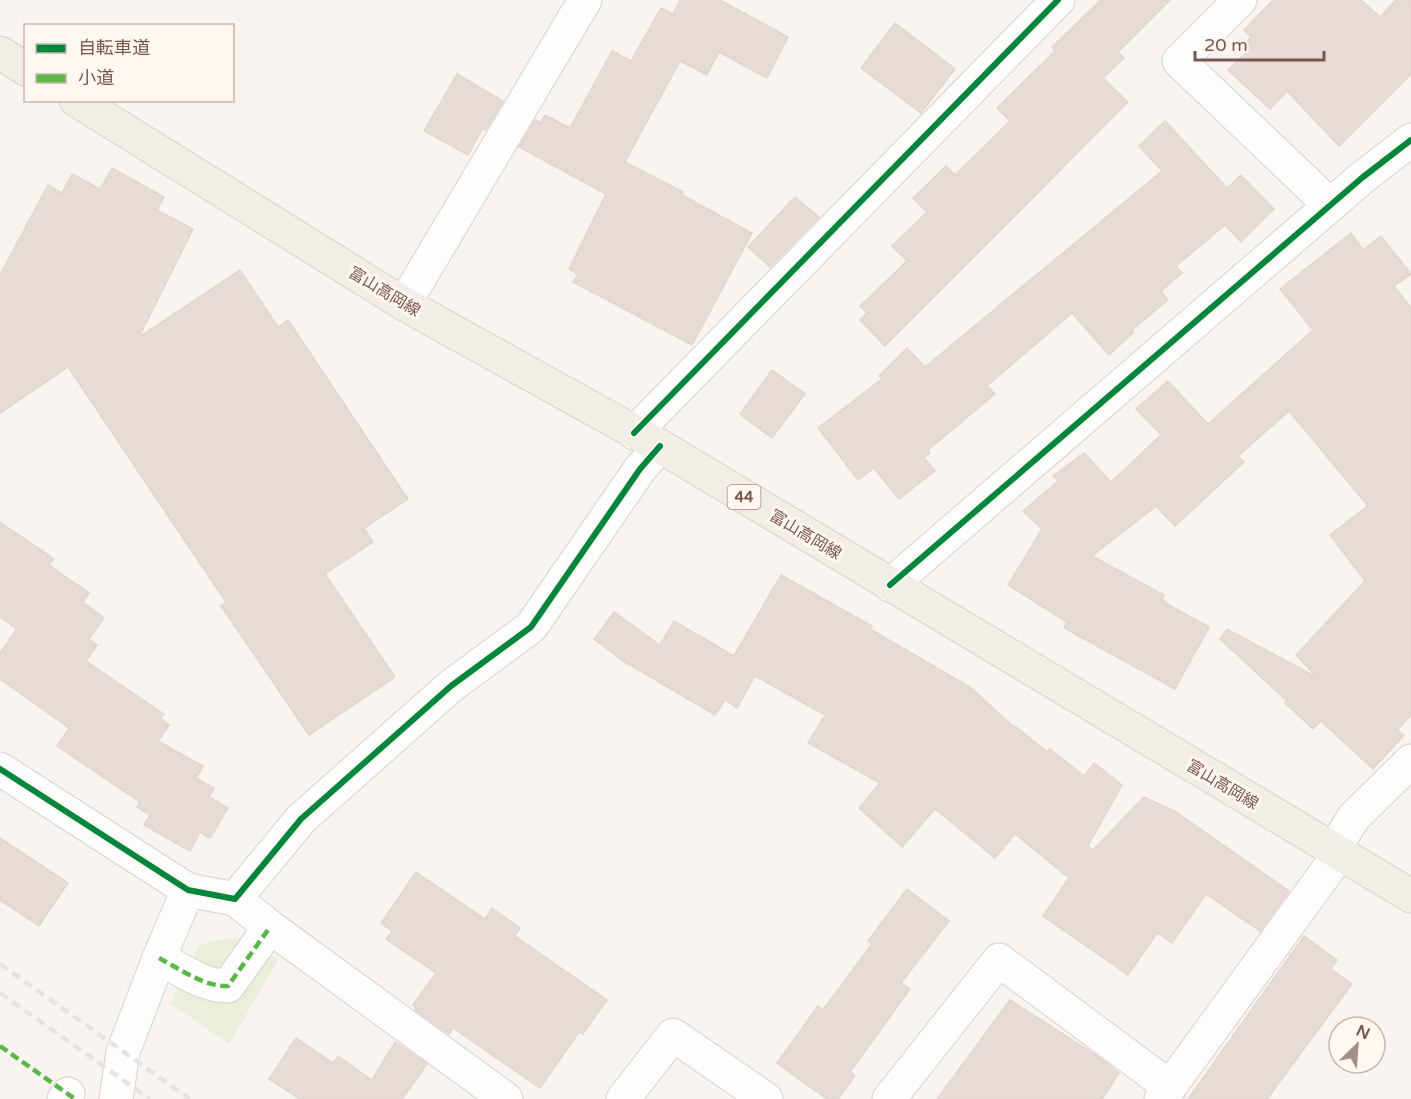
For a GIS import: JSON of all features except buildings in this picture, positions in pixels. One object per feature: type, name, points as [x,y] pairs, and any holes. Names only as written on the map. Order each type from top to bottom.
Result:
[{"type":"main road","points":[[0,53],[24,68]]},
{"type":"main road","name":"富山高岡線","points":[[79,102],[404,304],[647,440],[1411,896]]},
{"type":"street","points":[[404,304],[585,0]]},
{"type":"street","points":[[235,899],[301,819],[451,686],[531,627],[640,470],[647,440],[1058,0]]},
{"type":"street","points":[[1240,0],[1179,60],[1330,206]]},
{"type":"street","points":[[890,585],[1363,177],[1411,140]]},
{"type":"street","points":[[888,1099],[999,960],[1166,1093],[1336,852],[1354,817],[1411,760]]},
{"type":"street","points":[[0,769],[188,890],[235,899],[506,1099]]},
{"type":"street","points":[[116,1099],[123,1052],[188,890]]},
{"type":"street","points":[[159,958],[218,987],[228,986],[270,927]]},
{"type":"street","points":[[623,1099],[673,1035],[766,1099]]},
{"type":"green space","points":[[236,937],[257,944],[278,960],[229,1044],[171,1004],[184,971],[201,944]]},
{"type":"railway","points":[[0,964],[190,1099]]},
{"type":"railway","points":[[0,993],[150,1099]]},
{"type":"marked path","points":[[159,958],[210,984],[228,986],[270,927]]},
{"type":"marked path","points":[[0,1046],[75,1099]]},
{"type":"cycle path","points":[[634,433],[1058,0]]},
{"type":"cycle path","points":[[890,585],[1363,177],[1411,140]]},
{"type":"cycle path","points":[[0,769],[188,890],[235,899],[301,819],[451,686],[531,627],[640,469],[660,446]]}]
